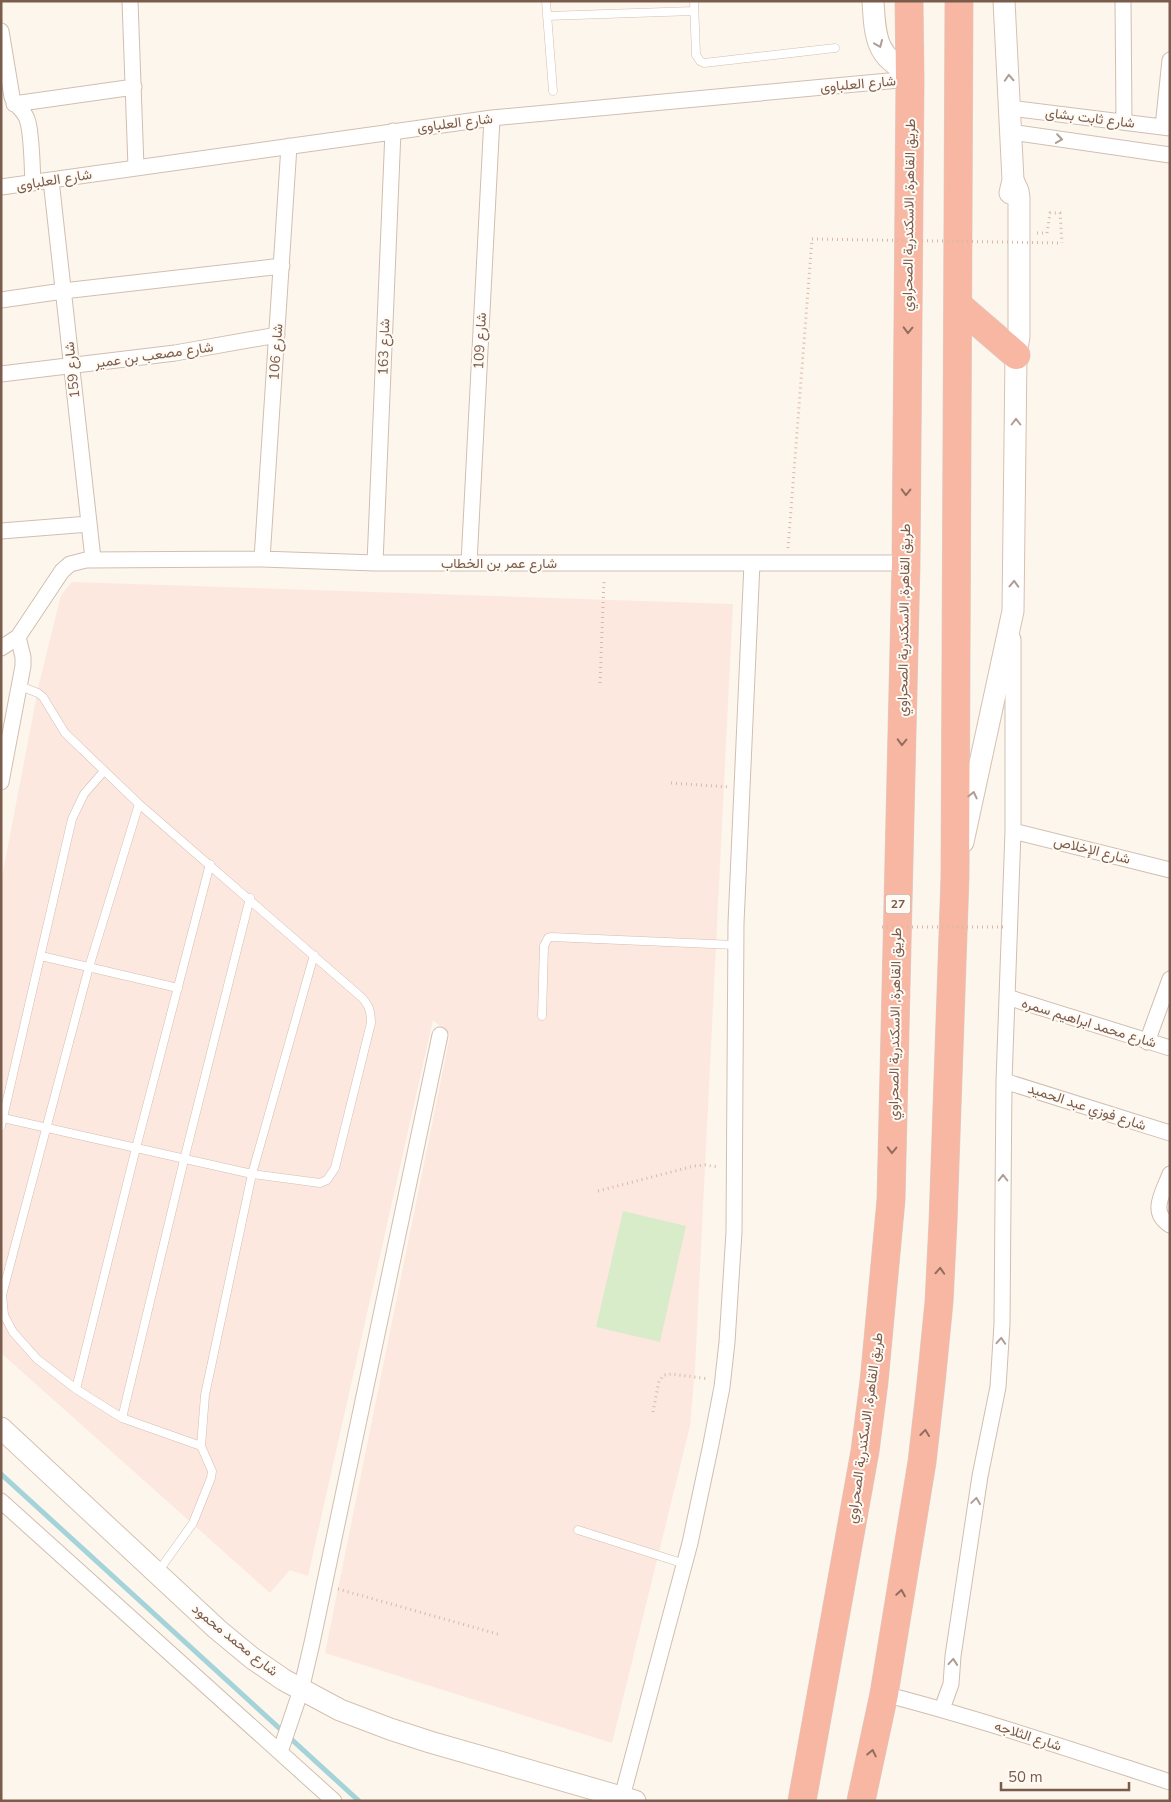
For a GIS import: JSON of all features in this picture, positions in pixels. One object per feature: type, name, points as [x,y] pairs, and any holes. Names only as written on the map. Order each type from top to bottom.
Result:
[{"type":"highway","name":"طريق القاهرة, الاسكندرية الصحراوي","points":[[802,1801],[865,1451],[874,1382],[888,1239],[892,1170],[906,564],[909,1]]},
{"type":"highway","points":[[861,1801],[884,1694],[922,1462],[939,1302],[955,877],[959,1]]},
{"type":"highway","points":[[958,305],[1016,354]]},
{"type":"street","points":[[130,1],[136,167]]},
{"type":"street","points":[[873,1],[874,28],[880,47],[892,63],[910,76]]},
{"type":"street","points":[[942,1709],[951,1684],[953,1656],[980,1476],[998,1387],[1002,1324],[1004,1081],[1013,831],[1016,354],[1009,336],[1010,196],[1013,180],[1004,1]]},
{"type":"street","points":[[1123,1],[1124,122]]},
{"type":"street","points":[[1,31],[14,104],[23,111],[28,122],[33,183]]},
{"type":"street","points":[[1166,127],[1170,60]]},
{"type":"street","name":"شارع العلباوى","points":[[1,188],[136,167],[492,118],[910,76]]},
{"type":"street","points":[[14,104],[134,88]]},
{"type":"street","name":"شارع ثابت بشاى","points":[[1010,108],[1166,127]]},
{"type":"street","name":"شارع 109","points":[[469,563],[492,118]]},
{"type":"street","name":"شارع 163","points":[[375,563],[393,131]]},
{"type":"street","name":"شارع ثابت بشاى","points":[[1011,132],[1170,155]]},
{"type":"street","name":"شارع 106","points":[[262,559],[290,146]]},
{"type":"street","name":"شارع 159","points":[[51,180],[93,560]]},
{"type":"street","points":[[1,300],[282,266]]},
{"type":"street","name":"شارع مصعب بن عمير","points":[[1,374],[176,353],[277,336]]},
{"type":"street","points":[[1,531],[89,524]]},
{"type":"street","name":"شارع عمر بن الخطاب","points":[[18,637],[62,571],[70,564],[86,560],[262,559],[375,563],[906,564]]},
{"type":"street","points":[[629,1799],[712,1444],[722,1380],[730,1302],[734,1232],[735,945],[752,563]]},
{"type":"street","points":[[955,877],[1014,611]]},
{"type":"street","points":[[1,648],[18,637],[23,657],[20,686],[1,782]]},
{"type":"street","name":"شارع الإخلاص","points":[[1013,831],[1170,870]]},
{"type":"street","points":[[1147,1042],[1170,979]]},
{"type":"street","name":"شارع محمد ابراهيم سمره","points":[[1008,997],[1170,1048]]},
{"type":"street","points":[[280,1752],[301,1690],[440,1035]]},
{"type":"street","name":"شارع فوزي عبد الحميد","points":[[1004,1081],[1170,1133]]},
{"type":"street","points":[[1170,1174],[1158,1206],[1159,1215],[1170,1225]]},
{"type":"street","name":"شارع محمد محمود","points":[[1,1428],[217,1629],[245,1652],[301,1690],[340,1710],[390,1730],[629,1799]]},
{"type":"street","points":[[1,1501],[334,1801]]},
{"type":"street","name":"شارع الثلاجه","points":[[884,1694],[942,1709],[1170,1782]]},
{"type":"lane","points":[[546,1],[554,91]]},
{"type":"lane","points":[[694,1],[696,55],[700,62],[835,48]]},
{"type":"lane","points":[[547,16],[694,11]]},
{"type":"lane","points":[[20,686],[43,697],[65,734],[139,804],[250,898],[367,1002],[371,1014],[371,1023],[335,1168],[327,1180],[320,1183],[252,1174],[46,1128],[2,1122],[72,819],[84,794],[104,771]]},
{"type":"lane","points":[[139,804],[89,967],[2,1294],[4,1315],[13,1332],[37,1359],[76,1389],[122,1418],[201,1446]]},
{"type":"lane","points":[[76,1389],[210,864]]},
{"type":"lane","points":[[122,1418],[250,898]]},
{"type":"lane","points":[[542,1016],[544,946],[551,937],[735,945]]},
{"type":"lane","points":[[157,1573],[193,1523],[209,1487],[212,1471],[201,1446],[205,1395],[252,1174],[314,955]]},
{"type":"lane","points":[[41,956],[178,988]]},
{"type":"lane","points":[[578,1530],[685,1564]]},
{"type":"path","points":[[787,563],[812,239],[1062,242],[1060,213],[1050,213],[1047,228]]},
{"type":"path","points":[[600,683],[604,563]]},
{"type":"path","points":[[671,783],[742,788]]},
{"type":"path","points":[[882,927],[1006,927]]},
{"type":"path","points":[[598,1191],[694,1166],[705,1165],[734,1168]]},
{"type":"path","points":[[653,1412],[659,1381],[664,1375],[672,1374],[722,1380]]},
{"type":"path","points":[[324,1585],[501,1635]]},
{"type":"shaded area","points":[[72,582],[733,604],[695,1369],[690,1426],[612,1743],[325,1653],[450,1035],[433,1020],[308,1576],[290,1570],[270,1593],[1,1353],[1,882],[39,684],[61,595]]},
{"type":"green space","points":[[623,1211],[686,1226],[660,1342],[596,1327]]},
{"type":"waterway","points":[[1,1474],[359,1801]]}]
